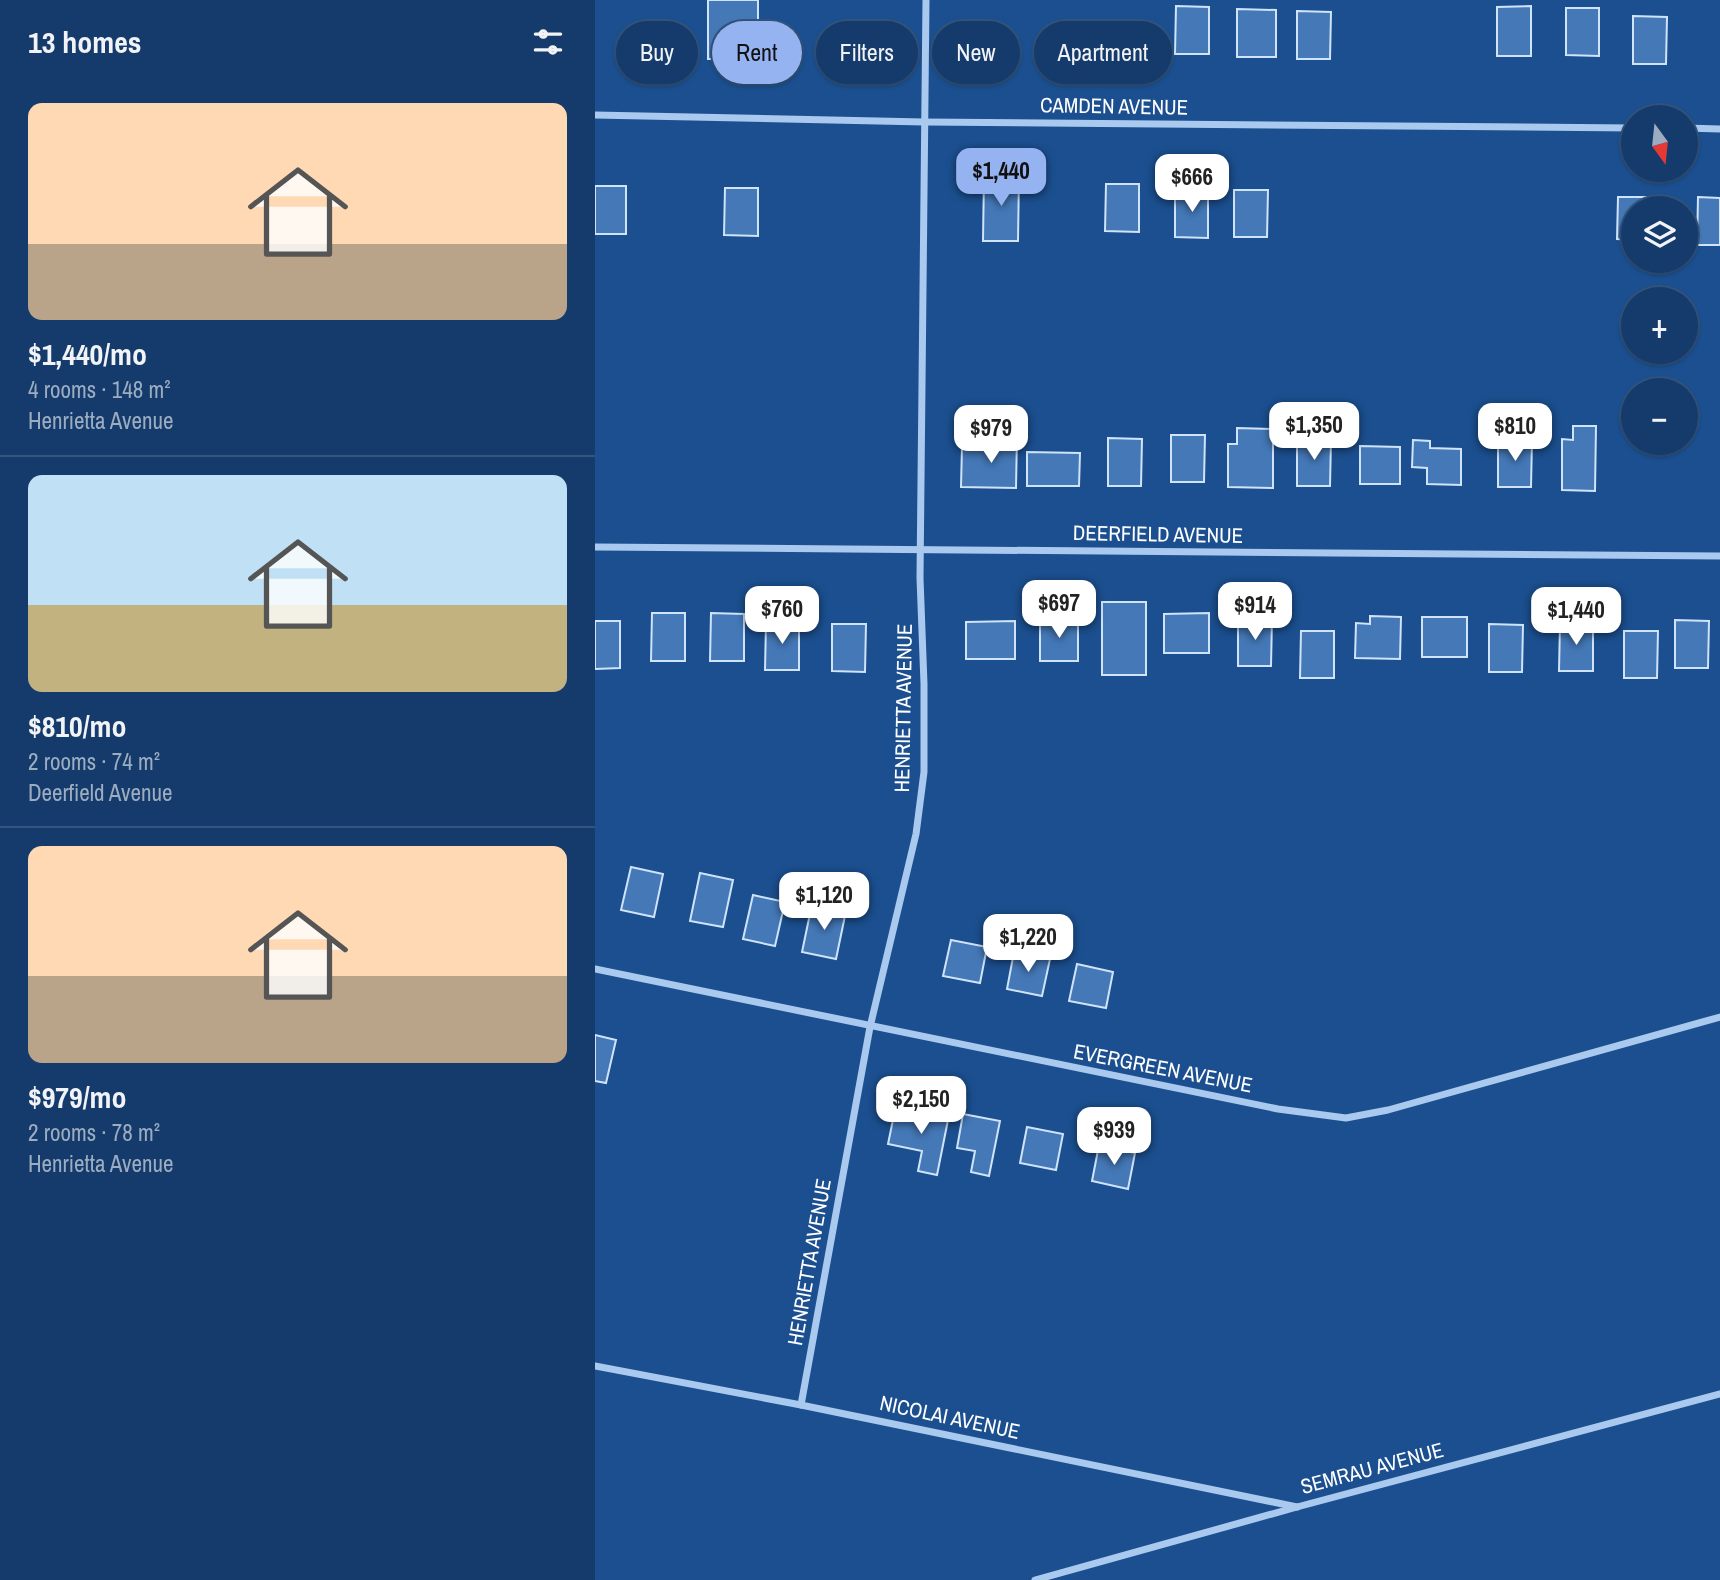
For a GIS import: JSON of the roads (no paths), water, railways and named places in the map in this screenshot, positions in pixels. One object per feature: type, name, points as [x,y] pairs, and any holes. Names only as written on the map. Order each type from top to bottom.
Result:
[{"type":"street","name":"HENRIETTA AVENUE","points":[[801,1405],[870,1027],[916,834],[924,772],[920,549],[926,0]]},
{"type":"street","name":"CAMDEN AVENUE","points":[[595,115],[924,122],[1621,128]]},
{"type":"street","points":[[1698,128],[1720,129]]},
{"type":"street","name":"DEERFIELD AVENUE","points":[[595,547],[1720,556]]},
{"type":"street","name":"EVERGREEN AVENUE","points":[[595,969],[1278,1109],[1346,1118],[1388,1110],[1720,1017]]},
{"type":"street","name":"NICOLAI AVENUE","points":[[595,1366],[801,1405],[1297,1507]]},
{"type":"street","name":"SEMRAU AVENUE","points":[[1035,1580],[1720,1394]]}]
